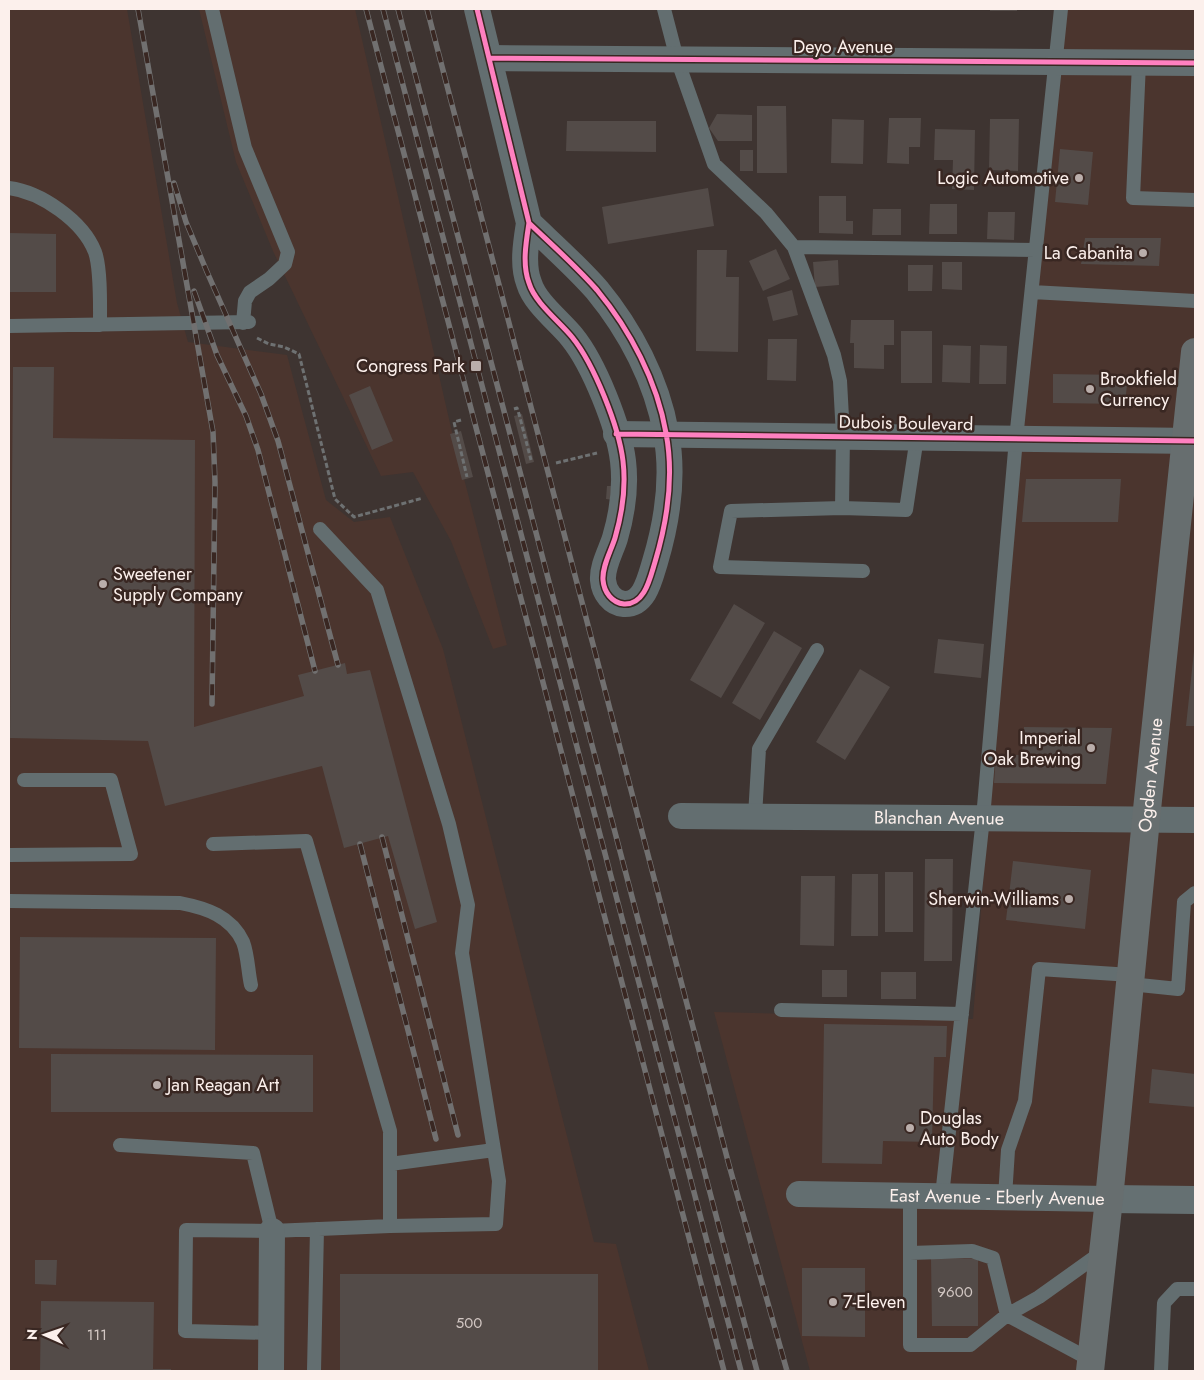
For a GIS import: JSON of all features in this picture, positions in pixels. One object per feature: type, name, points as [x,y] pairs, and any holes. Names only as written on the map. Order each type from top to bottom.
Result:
[{"type":"main road","name":"Ogden Avenue","points":[[1090,1366],[1109,1199],[1146,819],[1191,441],[1195,352]]},
{"type":"main road","name":"East Avenue - Eberly Avenue","points":[[1109,1199],[1195,1200]]},
{"type":"street","points":[[478,9],[529,223],[526,240],[525,272],[529,286],[536,298],[560,323],[584,354],[594,373],[616,434],[622,459],[624,484],[615,537],[603,579],[606,591],[613,600],[622,604],[633,603],[642,596],[648,584],[660,544],[668,495],[667,434],[661,412],[645,368],[628,333],[596,289],[529,223]]},
{"type":"street","name":"Deyo Avenue","points":[[490,58],[1195,63]]},
{"type":"street","name":"Dubois Boulevard","points":[[616,434],[1191,441]]},
{"type":"street","name":"Blanchan Avenue","points":[[681,816],[1195,820]]},
{"type":"street","name":"East Avenue - Eberly Avenue","points":[[799,1194],[1109,1199]]},
{"type":"street","points":[[271,1371],[272,1230]]},
{"type":"lane","points":[[9,326],[246,322],[245,302],[250,292],[269,279],[284,264],[288,252],[245,148],[212,9]]},
{"type":"lane","points":[[664,9],[677,59],[714,164],[766,213],[794,247],[834,355],[840,381],[844,436],[842,508]]},
{"type":"lane","points":[[942,1196],[983,818],[1016,439],[1061,9]]},
{"type":"lane","points":[[1139,63],[1133,198],[1195,200]]},
{"type":"lane","points":[[9,188],[32,194],[56,208],[84,232],[95,253],[100,292],[100,325]]},
{"type":"lane","points":[[794,247],[1036,250]]},
{"type":"lane","points":[[1032,292],[1195,301]]},
{"type":"lane","points":[[863,571],[720,567],[731,511],[842,508],[906,510],[917,437]]},
{"type":"lane","points":[[271,1333],[185,1331],[186,1230],[272,1230],[496,1224],[499,1181],[462,954],[468,905],[449,824],[377,590],[320,529]]},
{"type":"lane","points":[[755,816],[759,749],[817,650]]},
{"type":"lane","points":[[9,855],[132,854],[111,780],[24,780]]},
{"type":"lane","points":[[213,844],[306,841],[390,1131],[390,1226]]},
{"type":"lane","points":[[1005,1197],[1008,1150],[1026,1101],[1039,969],[1130,979],[1178,989],[1184,902],[1195,893]]},
{"type":"lane","points":[[9,901],[180,903],[197,906],[218,914],[233,927],[243,943],[251,985]]},
{"type":"lane","points":[[782,1010],[962,1014]]},
{"type":"lane","points":[[120,1145],[253,1152],[272,1230]]},
{"type":"lane","points":[[390,1164],[494,1150]]},
{"type":"lane","points":[[910,1196],[910,1345],[970,1345],[1007,1315],[1038,1297],[1103,1251]]},
{"type":"lane","points":[[314,1371],[317,1229]]},
{"type":"lane","points":[[910,1253],[972,1251],[993,1258],[1007,1315],[1090,1366]]},
{"type":"lane","points":[[1161,1371],[1164,1303],[1177,1289],[1195,1289]]},
{"type":"path","points":[[246,322],[259,340],[284,347],[299,354],[335,498],[354,516],[424,498]]},
{"type":"path","points":[[514,409],[517,408],[519,414],[531,460]]},
{"type":"path","points":[[462,420],[454,422],[466,477]]},
{"type":"path","points":[[556,463],[602,451],[616,434]]},
{"type":"shaded area","points":[[9,9],[127,9],[177,303],[188,342],[287,355],[326,500],[354,522],[390,517],[443,649],[594,1242],[616,1244],[649,1371],[9,1371]]},
{"type":"shaded area","points":[[199,9],[355,9],[452,432],[507,645],[493,649],[451,541],[413,472],[381,476],[273,251],[236,162]]},
{"type":"shaded area","points":[[1066,9],[1195,9],[1195,1200],[1109,1199],[1090,1371],[810,1371],[714,1012],[973,1019],[1013,476]]},
{"type":"building","points":[[990,9],[1017,9],[1017,11],[990,11]]},
{"type":"building","points":[[757,106],[786,106],[787,173],[757,173]]},
{"type":"building","points":[[717,114],[752,115],[752,141],[718,141],[709,128]]},
{"type":"building","points":[[889,118],[921,118],[920,147],[909,147],[909,164],[887,163]]},
{"type":"building","points":[[832,119],[864,120],[863,164],[831,163]]},
{"type":"building","points":[[990,119],[1019,119],[1018,171],[989,170]]},
{"type":"building","points":[[567,121],[656,121],[656,152],[566,151]]},
{"type":"building","points":[[935,129],[975,130],[974,190],[952,189],[953,160],[934,160]]},
{"type":"building","points":[[1060,149],[1093,152],[1088,205],[1055,202]]},
{"type":"building","points":[[740,150],[753,150],[753,171],[740,171]]},
{"type":"building","points":[[708,188],[714,226],[608,244],[602,207]]},
{"type":"building","points":[[819,196],[846,196],[846,221],[853,221],[853,234],[819,233]]},
{"type":"building","points":[[930,204],[957,204],[957,234],[929,234]]},
{"type":"building","points":[[873,209],[901,209],[901,235],[872,235]]},
{"type":"building","points":[[988,212],[1015,212],[1014,240],[987,239]]},
{"type":"building","points":[[9,233],[56,234],[56,292],[9,292]]},
{"type":"building","points":[[1085,238],[1161,238],[1159,266],[1081,264]]},
{"type":"building","points":[[776,249],[790,279],[763,291],[749,261]]},
{"type":"building","points":[[697,250],[727,250],[726,277],[739,277],[738,352],[696,351]]},
{"type":"building","points":[[838,260],[839,285],[815,287],[813,262]]},
{"type":"building","points":[[942,262],[962,262],[962,290],[942,289]]},
{"type":"building","points":[[908,265],[933,265],[932,291],[908,291]]},
{"type":"building","points":[[792,290],[798,315],[773,321],[767,297]]},
{"type":"building","points":[[851,320],[894,320],[894,345],[884,345],[884,369],[854,368],[854,343],[850,343]]},
{"type":"building","points":[[901,331],[932,331],[932,383],[901,383]]},
{"type":"building","points":[[768,339],[797,339],[796,381],[767,380]]},
{"type":"building","points":[[943,345],[971,346],[970,383],[942,382]]},
{"type":"building","points":[[980,345],[1007,346],[1006,384],[979,384]]},
{"type":"building","name":"Sweetener Supply Company","points":[[13,367],[54,367],[53,438],[195,440],[194,727],[304,696],[298,675],[345,663],[347,674],[370,670],[437,922],[415,929],[388,836],[344,848],[322,766],[165,806],[148,741],[10,738]]},
{"type":"building","name":"Brookfield Currency","points":[[1053,374],[1128,375],[1125,404],[1053,403]]},
{"type":"building","points":[[370,386],[393,441],[372,450],[349,395]]},
{"type":"building","points":[[522,414],[534,462],[526,464],[514,416]]},
{"type":"building","points":[[461,431],[473,477],[462,480],[450,434]]},
{"type":"building","points":[[1026,479],[1121,479],[1118,522],[1022,522]]},
{"type":"building","points":[[607,486],[614,486],[613,500],[606,499]]},
{"type":"building","points":[[734,604],[765,623],[721,698],[690,680]]},
{"type":"building","points":[[774,631],[802,648],[760,720],[732,703]]},
{"type":"building","points":[[938,639],[984,644],[981,678],[934,673]]},
{"type":"building","points":[[1194,651],[1195,726],[1186,726]]},
{"type":"building","points":[[860,669],[890,687],[845,760],[816,742]]},
{"type":"building","points":[[1024,727],[1112,728],[1106,784],[994,783],[996,755],[1022,755]]},
{"type":"building","points":[[925,859],[953,859],[952,961],[924,961]]},
{"type":"building","points":[[1013,861],[1091,870],[1085,929],[1006,920]]},
{"type":"building","points":[[885,872],[913,872],[913,932],[885,932]]},
{"type":"building","points":[[852,874],[878,874],[878,936],[851,936]]},
{"type":"building","points":[[801,876],[835,876],[834,946],[800,945]]},
{"type":"building","points":[[20,937],[216,938],[215,1050],[19,1048]]},
{"type":"building","points":[[822,970],[847,970],[847,997],[822,997]]},
{"type":"building","points":[[881,972],[916,972],[916,999],[881,999]]},
{"type":"building","points":[[824,1024],[947,1026],[946,1057],[934,1057],[932,1142],[883,1141],[882,1164],[822,1163]]},
{"type":"building","points":[[51,1054],[313,1055],[313,1112],[51,1112]]},
{"type":"building","points":[[1152,1069],[1195,1074],[1195,1107],[1149,1103]]},
{"type":"building","points":[[931,1259],[978,1259],[978,1326],[932,1326]]},
{"type":"building","points":[[35,1260],[57,1260],[56,1285],[35,1284]]},
{"type":"building","name":"7-Eleven","points":[[802,1268],[865,1268],[865,1337],[802,1336]]},
{"type":"building","points":[[340,1274],[598,1274],[598,1371],[340,1371]]},
{"type":"building","points":[[41,1301],[154,1302],[153,1369],[171,1369],[171,1371],[40,1371]]},
{"type":"railway","points":[[138,9],[213,432],[215,482],[212,704]]},
{"type":"railway","points":[[366,9],[724,1371]]},
{"type":"railway","points":[[383,9],[741,1371]]},
{"type":"railway","points":[[398,9],[757,1371]]},
{"type":"railway","points":[[427,9],[729,1165],[787,1371]]},
{"type":"railway","points":[[174,183],[186,222],[261,394],[278,441],[338,665]]},
{"type":"railway","points":[[194,291],[217,355],[246,416],[258,450],[315,671]]},
{"type":"railway","points":[[382,837],[458,1135]]},
{"type":"railway","points":[[360,844],[436,1139]]},
{"type":"cycle path","points":[[477,9],[529,223],[525,261],[529,283],[536,298],[572,337],[589,363],[611,414],[621,447],[624,480],[623,500],[617,529],[605,564],[603,580],[607,593],[612,599],[624,604],[631,603],[642,595],[649,583],[666,515],[669,465],[662,414],[641,357],[609,305],[581,272],[529,223]]},
{"type":"cycle path","points":[[490,58],[1195,63]]},
{"type":"cycle path","points":[[616,434],[1195,441]]},
{"type":"place","name":"Logic Automotive","points":[[1079,178]]},
{"type":"place","name":"La Cabanita","points":[[1143,253]]},
{"type":"place","name":"Congress Park","points":[[476,366]]},
{"type":"place","name":"Brookfield Currency","points":[[1090,389]]},
{"type":"place","name":"Sweetener Supply Company","points":[[103,584]]},
{"type":"place","name":"Imperial Oak Brewing","points":[[1091,748]]},
{"type":"place","name":"Sherwin-Williams","points":[[1069,899]]},
{"type":"place","name":"Jan Reagan Art","points":[[157,1085]]},
{"type":"place","name":"Douglas Auto Body","points":[[910,1128]]},
{"type":"place","name":"7-Eleven","points":[[833,1302]]}]
